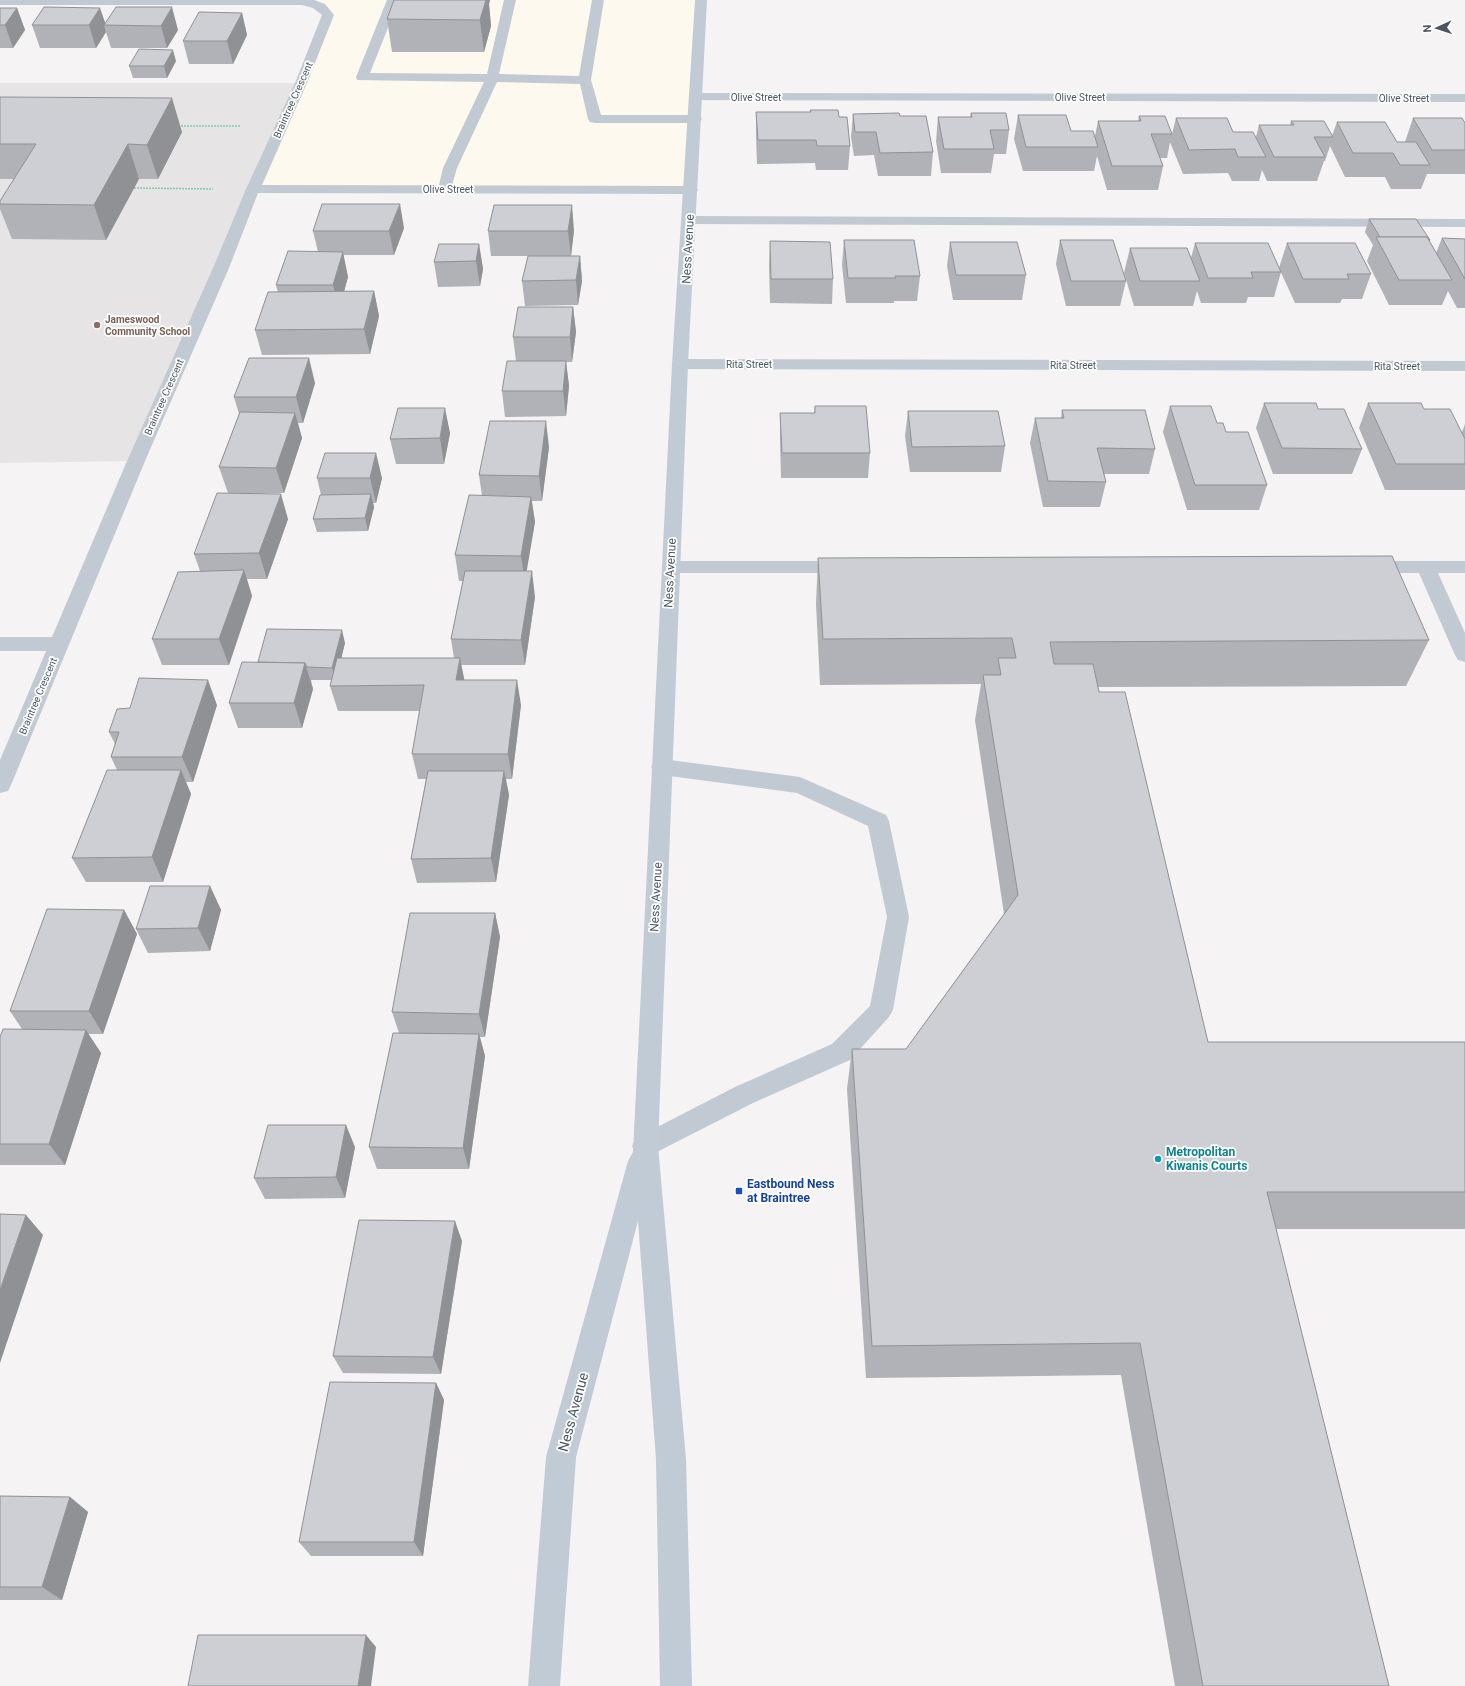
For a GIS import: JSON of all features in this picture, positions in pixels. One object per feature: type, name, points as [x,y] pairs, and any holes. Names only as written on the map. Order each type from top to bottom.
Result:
[{"type":"main road","name":"Ness Avenue","points":[[676,1686],[671,1459],[645,1146],[670,567],[701,0]]},
{"type":"main road","name":"Ness Avenue","points":[[544,1686],[561,1457],[645,1146]]},
{"type":"street","points":[[393,0],[362,77],[585,80]]},
{"type":"street","points":[[445,189],[450,168],[492,78],[510,0]]},
{"type":"street","points":[[598,0],[585,80],[595,119],[695,119]]},
{"type":"street","name":"Braintree Crescent","points":[[0,1],[302,1],[314,3],[326,11],[328,15],[253,189],[221,268],[136,462],[0,785]]},
{"type":"street","name":"Olive Street","points":[[696,97],[1465,98]]},
{"type":"street","name":"Olive Street","points":[[253,189],[691,190]]},
{"type":"street","points":[[689,220],[755,222],[1465,223]]},
{"type":"street","name":"Rita Street","points":[[680,364],[1465,366]]},
{"type":"street","points":[[670,567],[864,567]]},
{"type":"street","points":[[1347,567],[1465,567]]},
{"type":"street","points":[[1426,567],[1465,655]]},
{"type":"street","points":[[0,644],[60,644]]},
{"type":"street","points":[[645,1146],[744,1095],[841,1052],[881,1010],[898,917],[878,821],[800,785],[662,767]]},
{"type":"path","points":[[172,126],[281,127]]},
{"type":"path","points":[[134,188],[253,189]]},
{"type":"shaded area","points":[[315,0],[701,0],[691,190],[253,189],[327,20],[314,3]]},
{"type":"shaded area","name":"Jameswood Community School","points":[[0,83],[301,83],[136,461],[0,463]]},
{"type":"building","points":[[394,0],[486,0],[480,20],[387,19]]},
{"type":"building","points":[[44,7],[100,8],[89,25],[32,25]]},
{"type":"building","points":[[116,7],[172,7],[161,26],[104,25]]},
{"type":"building","points":[[0,8],[17,8],[5,25],[0,25]]},
{"type":"building","points":[[199,12],[242,13],[227,41],[183,41]]},
{"type":"building","points":[[139,49],[173,50],[164,66],[129,66]]},
{"type":"building","points":[[0,97],[172,98],[147,145],[128,144],[94,205],[0,204],[0,201],[36,144],[0,144]]},
{"type":"building","points":[[810,110],[838,110],[839,117],[847,117],[850,146],[817,146],[816,140],[758,140],[756,112],[811,112]]},
{"type":"building","points":[[899,113],[900,116],[926,116],[933,152],[880,153],[876,132],[855,132],[853,114]]},
{"type":"building","points":[[971,113],[1006,113],[1009,130],[990,130],[994,149],[944,149],[938,117],[972,117]]},
{"type":"building","points":[[1018,115],[1066,115],[1071,131],[1093,131],[1098,147],[1026,147]]},
{"type":"building","points":[[1139,116],[1165,116],[1172,134],[1151,134],[1163,166],[1112,166],[1098,121],[1141,121]]},
{"type":"building","points":[[1176,118],[1227,118],[1233,132],[1253,132],[1266,157],[1238,157],[1235,149],[1189,150]]},
{"type":"building","points":[[1413,118],[1462,118],[1465,123],[1465,150],[1432,150]]},
{"type":"building","points":[[1291,121],[1324,121],[1333,137],[1314,137],[1325,157],[1274,157],[1259,125],[1294,125]]},
{"type":"building","points":[[1337,122],[1385,122],[1397,142],[1416,142],[1430,165],[1400,165],[1393,153],[1353,153]]},
{"type":"building","points":[[322,204],[400,204],[389,231],[313,231]]},
{"type":"building","points":[[494,205],[572,205],[568,231],[488,231]]},
{"type":"building","points":[[1369,219],[1416,219],[1430,240],[1427,237],[1380,237]]},
{"type":"building","points":[[1376,237],[1427,237],[1452,280],[1399,280]]},
{"type":"building","points":[[1442,238],[1465,239],[1465,279]]},
{"type":"building","points":[[844,240],[914,240],[920,276],[895,276],[896,278],[848,278]]},
{"type":"building","points":[[1060,240],[1113,240],[1126,281],[1071,281]]},
{"type":"building","points":[[770,241],[830,242],[833,279],[771,279]]},
{"type":"building","points":[[950,242],[1017,242],[1026,275],[956,275]]},
{"type":"building","points":[[1195,243],[1268,243],[1281,272],[1251,272],[1253,278],[1208,278]]},
{"type":"building","points":[[1287,243],[1355,243],[1371,274],[1347,274],[1349,279],[1303,279]]},
{"type":"building","points":[[439,244],[479,244],[476,261],[434,262]]},
{"type":"building","points":[[1130,248],[1187,248],[1200,281],[1140,281]]},
{"type":"building","points":[[288,251],[343,252],[333,285],[276,285]]},
{"type":"building","points":[[528,256],[580,256],[576,280],[522,281]]},
{"type":"building","points":[[374,291],[364,329],[255,330],[268,292]]},
{"type":"building","points":[[518,307],[573,307],[570,337],[513,337]]},
{"type":"building","points":[[249,358],[309,358],[296,397],[234,397]]},
{"type":"building","points":[[507,361],[566,361],[563,391],[502,391]]},
{"type":"building","points":[[1264,403],[1316,403],[1318,409],[1344,409],[1362,449],[1282,448]]},
{"type":"building","points":[[1368,403],[1421,403],[1424,409],[1450,409],[1465,439],[1465,464],[1396,464]]},
{"type":"building","points":[[815,406],[866,406],[870,453],[782,453],[780,413],[815,413]]},
{"type":"building","points":[[1170,406],[1211,406],[1217,423],[1223,423],[1226,432],[1248,432],[1267,485],[1195,485]]},
{"type":"building","points":[[398,408],[445,408],[440,438],[390,439]]},
{"type":"building","points":[[1062,410],[1145,410],[1155,449],[1097,448],[1106,482],[1048,481],[1035,418],[1064,418]]},
{"type":"building","points":[[908,411],[998,411],[1005,446],[912,447]]},
{"type":"building","points":[[240,412],[295,413],[276,468],[219,467]]},
{"type":"building","points":[[490,421],[546,421],[539,476],[479,475]]},
{"type":"building","points":[[325,453],[376,453],[370,478],[317,478]]},
{"type":"building","points":[[217,493],[281,494],[259,553],[194,554]]},
{"type":"building","points":[[371,494],[365,518],[313,519],[320,495]]},
{"type":"building","points":[[469,495],[531,497],[521,556],[455,555]]},
{"type":"building","name":"Metropolitan Kiwanis Courts","points":[[1392,556],[1429,640],[1050,642],[1054,664],[1093,664],[1099,692],[1125,692],[1208,1042],[1465,1042],[1465,1192],[1267,1192],[1389,1686],[1203,1686],[1140,1343],[872,1346],[852,1049],[906,1049],[1018,895],[983,675],[1001,675],[998,658],[1016,658],[1012,638],[823,639],[818,558]]},
{"type":"building","points":[[244,570],[219,639],[152,639],[178,572]]},
{"type":"building","points":[[465,571],[532,571],[521,640],[451,639]]},
{"type":"building","points":[[267,629],[342,630],[332,668],[307,667],[305,663],[258,662]]},
{"type":"building","points":[[337,658],[460,658],[456,680],[517,680],[508,754],[412,754],[424,685],[330,686]]},
{"type":"building","points":[[242,662],[305,663],[294,703],[229,703]]},
{"type":"building","points":[[139,678],[208,680],[182,757],[111,757],[119,732],[109,732],[117,709],[130,708]]},
{"type":"building","points":[[107,770],[181,770],[152,857],[72,858]]},
{"type":"building","points":[[428,771],[504,771],[491,858],[411,859]]},
{"type":"building","points":[[150,886],[210,886],[198,928],[136,929]]},
{"type":"building","points":[[47,909],[124,910],[89,1011],[10,1011]]},
{"type":"building","points":[[410,913],[495,913],[479,1014],[392,1012]]},
{"type":"building","points":[[3,1029],[86,1030],[49,1144],[0,1144],[0,1037]]},
{"type":"building","points":[[393,1033],[479,1034],[463,1148],[369,1147]]},
{"type":"building","points":[[268,1125],[346,1125],[336,1177],[254,1178]]},
{"type":"building","points":[[0,1214],[26,1215],[0,1290]]},
{"type":"building","points":[[359,1220],[455,1221],[433,1357],[333,1356]]},
{"type":"building","points":[[330,1382],[436,1383],[414,1542],[299,1542]]},
{"type":"building","points":[[0,1496],[70,1497],[42,1587],[0,1587]]},
{"type":"building","points":[[198,1635],[366,1635],[358,1686],[188,1686]]},
{"type":"place","name":"Jameswood Community School","points":[[97,325]]},
{"type":"place","name":"Metropolitan Kiwanis Courts","points":[[1158,1159]]},
{"type":"place","name":"Eastbound Ness at Braintree","points":[[739,1191]]}]
